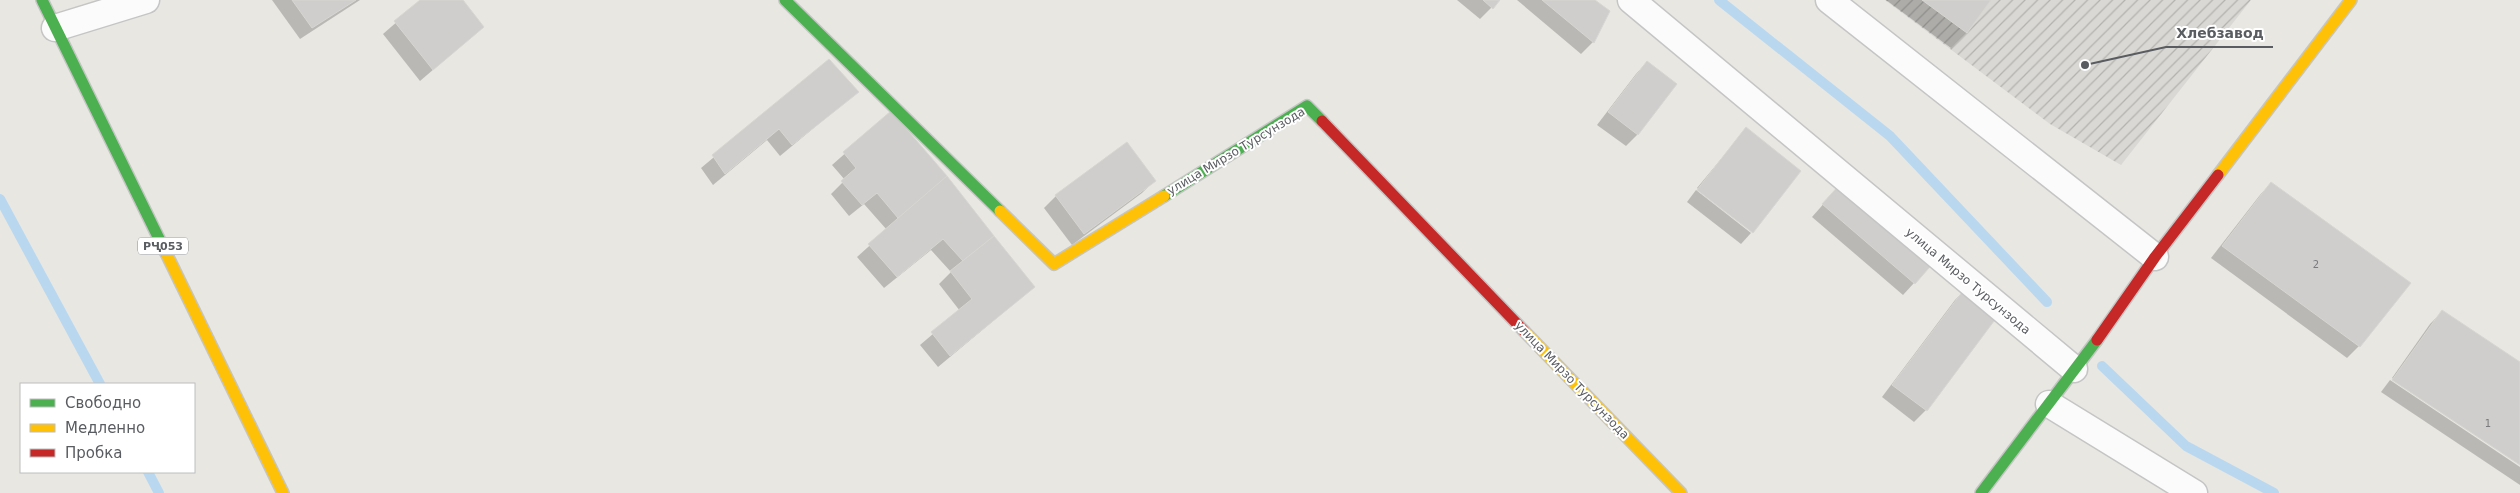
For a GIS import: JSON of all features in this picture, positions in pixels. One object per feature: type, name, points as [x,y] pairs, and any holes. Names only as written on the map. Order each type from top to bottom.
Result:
[{"type":"street","name":"РҶ053","points":[[42,0],[283,493]]},
{"type":"street","points":[[55,28],[146,0]]},
{"type":"street","name":"улица Мирзо Турсунзода","points":[[785,0],[1054,264],[1307,106],[1681,493]]},
{"type":"street","name":"улица Мирзо Турсунзода","points":[[1631,0],[2074,369]]},
{"type":"street","points":[[1828,0],[2155,257]]},
{"type":"street","points":[[1981,493],[2155,257],[2351,0]]},
{"type":"street","points":[[2048,404],[2194,493]]},
{"type":"shaded area","points":[[1885,0],[2251,0],[2121,165],[2050,124]]},
{"type":"building","points":[[292,0],[356,0],[312,28]]},
{"type":"building","points":[[420,0],[463,0],[484,27],[433,70],[394,21]]},
{"type":"building","points":[[1483,0],[1500,0],[1493,9]]},
{"type":"building","points":[[1542,0],[1595,0],[1610,11],[1594,43]]},
{"type":"building","points":[[1922,0],[1991,0],[1967,33]]},
{"type":"building","points":[[829,59],[859,92],[792,145],[779,129],[725,174],[712,155]]},
{"type":"building","points":[[1647,61],[1677,84],[1638,135],[1608,112]]},
{"type":"building","points":[[891,111],[947,176],[898,218],[877,193],[862,205],[841,181],[856,168],[843,152]]},
{"type":"building","points":[[1746,127],[1801,171],[1753,233],[1697,190]]},
{"type":"building","points":[[1127,142],[1156,181],[1084,234],[1055,195]]},
{"type":"building","points":[[947,176],[994,236],[963,261],[943,239],[897,277],[868,244]]},
{"type":"building","points":[[1842,182],[1935,261],[1915,284],[1822,204]]},
{"type":"building","points":[[2271,182],[2411,283],[2360,347],[2222,246]]},
{"type":"building","points":[[994,236],[1035,287],[950,356],[931,332],[972,299],[950,271]]},
{"type":"building","points":[[1966,287],[2000,313],[1927,411],[1892,385]]},
{"type":"building","points":[[2442,310],[2520,362],[2520,465],[2392,380]]},
{"type":"waterway","points":[[1719,0],[1890,136],[2047,302]]},
{"type":"waterway","points":[[0,199],[99,383]]},
{"type":"waterway","points":[[2102,366],[2186,446],[2274,493]]},
{"type":"waterway","points":[[149,473],[159,493]]},
{"type":"traffic: fast","points":[[42,0],[166,253]]},
{"type":"traffic: fast","points":[[785,0],[1000,211]]},
{"type":"traffic: fast","points":[[1164,196],[1307,106],[1322,121]]},
{"type":"traffic: fast","points":[[1981,493],[2097,340]]},
{"type":"traffic: slow","points":[[2218,175],[2351,0]]},
{"type":"traffic: slow","points":[[1000,211],[1054,264],[1164,196]]},
{"type":"traffic: slow","points":[[166,253],[283,493]]},
{"type":"traffic: slow","points":[[1524,331],[1681,493]]},
{"type":"traffic: jam","points":[[1322,121],[1524,331]]},
{"type":"traffic: jam","points":[[2097,340],[2155,257],[2218,175]]},
{"type":"place","name":"Хлебзавод","points":[[2085,65]]}]
